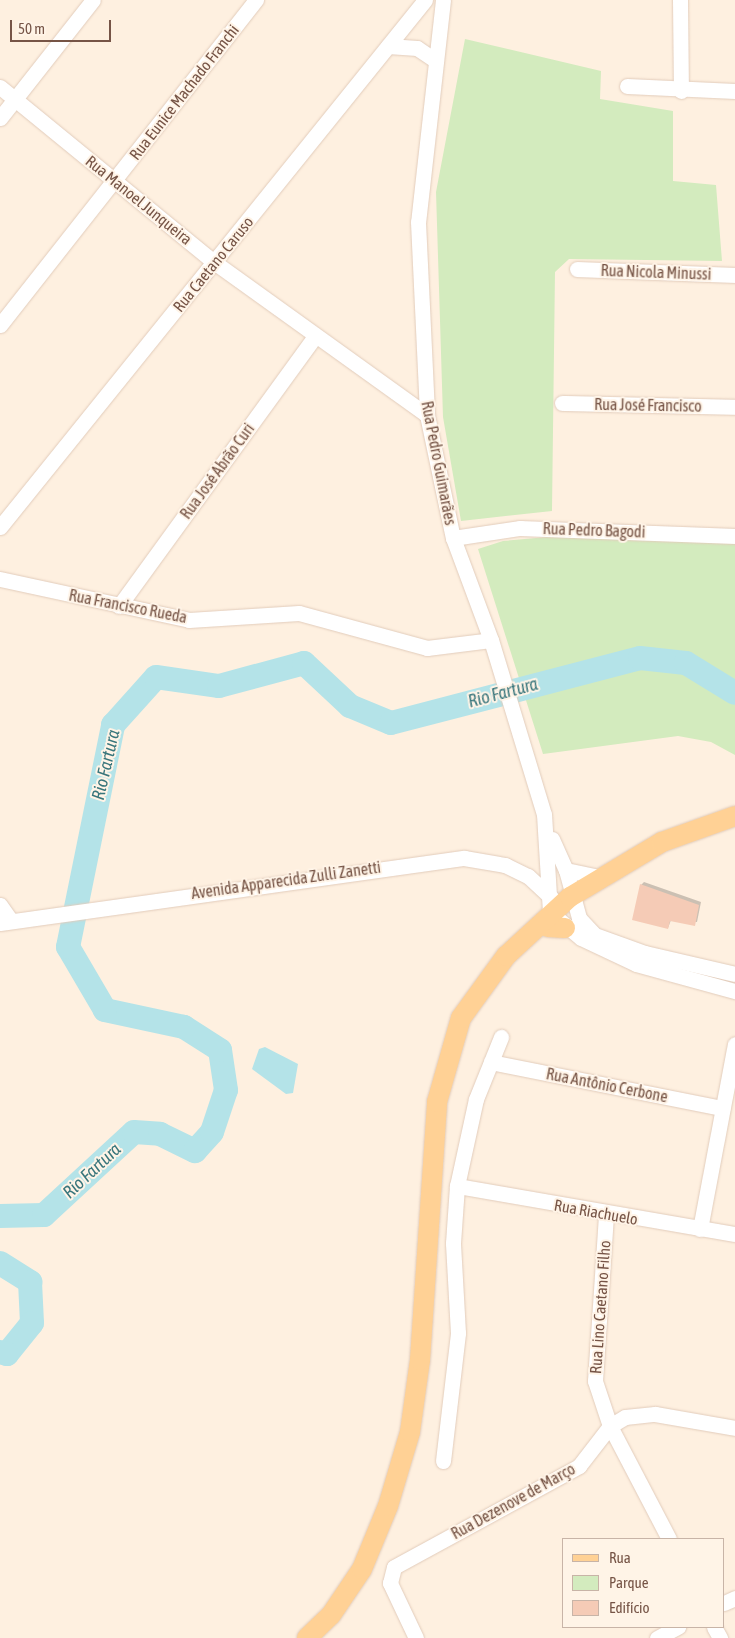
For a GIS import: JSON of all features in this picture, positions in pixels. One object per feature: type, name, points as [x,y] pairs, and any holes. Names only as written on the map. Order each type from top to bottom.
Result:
[{"type":"main road","points":[[560,913],[599,876],[693,829],[735,816]]},
{"type":"main road","points":[[308,1638],[331,1615],[362,1569],[388,1506],[410,1432],[420,1360],[436,1102],[461,1018],[508,953],[640,854]]},
{"type":"street","points":[[0,118],[93,0]]},
{"type":"street","name":"Rua Eunice Machado Franchi","points":[[0,324],[256,0]]},
{"type":"street","name":"Rua Caetano Caruso","points":[[0,527],[426,0]]},
{"type":"street","name":"Rua Pedro Guimarães","points":[[443,0],[418,222],[427,415],[453,538],[490,640],[544,814],[551,881],[560,913]]},
{"type":"street","points":[[680,0],[681,91]]},
{"type":"street","points":[[388,46],[417,48],[436,61]]},
{"type":"street","points":[[627,86],[681,91],[735,92]]},
{"type":"street","name":"Rua Manoel Junqueira","points":[[0,87],[214,262],[427,415]]},
{"type":"street","name":"Rua Nicola Minussi","points":[[577,268],[735,275]]},
{"type":"street","name":"Rua José Abrão Curi","points":[[119,606],[315,336]]},
{"type":"street","name":"Rua José Francisco","points":[[562,403],[735,407]]},
{"type":"street","name":"Rua Pedro Bagodi","points":[[453,538],[520,528],[735,536]]},
{"type":"street","name":"Rua Francisco Rueda","points":[[0,578],[119,606],[189,620],[299,613],[427,648],[490,640]]},
{"type":"street","points":[[544,814],[566,870],[560,913]]},
{"type":"street","name":"Avenida Apparecida Zulli Zanetti","points":[[6,922],[86,908],[464,858],[506,865],[528,876],[560,913]]},
{"type":"street","points":[[566,870],[599,876]]},
{"type":"street","points":[[528,876],[551,881],[562,879],[566,870]]},
{"type":"street","points":[[0,905],[6,922]]},
{"type":"street","points":[[560,913],[612,943],[735,974]]},
{"type":"street","points":[[560,913],[655,971],[735,991]]},
{"type":"street","points":[[442,1461],[458,1333],[453,1243],[457,1186],[476,1099],[501,1037]]},
{"type":"street","points":[[700,1229],[735,1044]]},
{"type":"street","name":"Rua Antônio Cerbone","points":[[491,1062],[722,1108]]},
{"type":"street","name":"Rua Riachuelo","points":[[457,1186],[606,1215],[735,1234]]},
{"type":"street","name":"Rua Lino Caetano Filho","points":[[606,1215],[594,1361],[599,1399],[610,1426],[668,1538]]},
{"type":"street","points":[[610,1426],[625,1417],[655,1414],[735,1428]]},
{"type":"street","name":"Rua Dezenove de Março","points":[[416,1638],[390,1583],[389,1574],[403,1561],[579,1466],[610,1426]]},
{"type":"street","points":[[657,1638],[676,1628]]},
{"type":"green space","points":[[465,39],[601,71],[600,99],[673,111],[673,181],[716,185],[722,261],[569,259],[555,272],[552,511],[461,521],[443,417],[436,192]]},
{"type":"green space","points":[[615,531],[735,543],[735,755],[711,742],[678,736],[543,754],[478,549],[503,541]]},
{"type":"water","points":[[265,1047],[298,1064],[293,1093],[286,1094],[252,1069],[259,1049]]},
{"type":"building","points":[[640,884],[699,905],[695,926],[670,921],[668,929],[632,920]]},
{"type":"waterway","name":"Rio Fartura","points":[[0,1216],[44,1215],[134,1132],[160,1134],[195,1151],[212,1132],[226,1090],[220,1050],[184,1027],[105,1010],[68,947],[113,725],[156,677],[219,686],[304,663],[350,706],[391,723],[640,658],[686,663],[735,693]]},
{"type":"waterway","name":"Rio Fartura","points":[[0,1263],[30,1282],[32,1323],[7,1354],[0,1352]]}]
